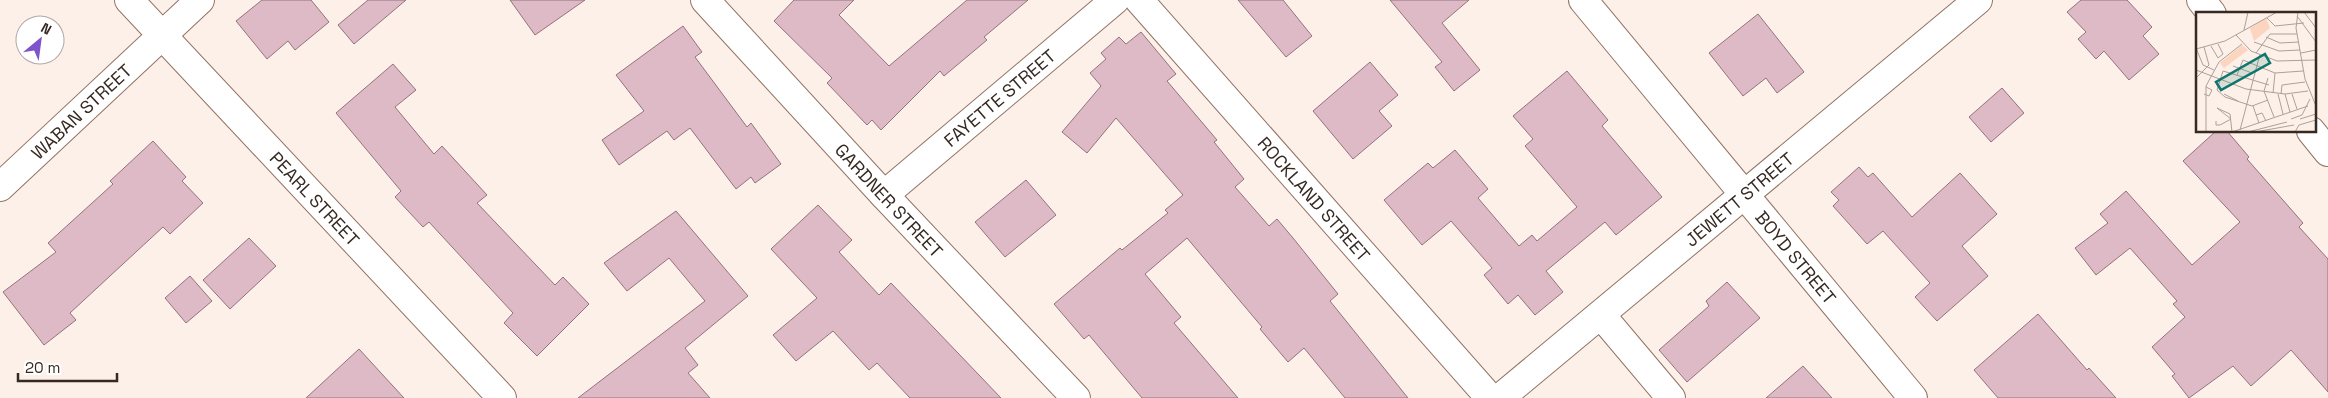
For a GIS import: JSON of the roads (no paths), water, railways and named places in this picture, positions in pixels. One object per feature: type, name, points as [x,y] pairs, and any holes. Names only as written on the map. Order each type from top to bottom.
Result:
[{"type":"street","name":"PEARL STREET","points":[[129,0],[502,398]]},
{"type":"street","points":[[162,35],[200,0]]},
{"type":"street","name":"GARDNER STREET","points":[[705,0],[884,195],[1076,398]]},
{"type":"street","name":"FAYETTE STREET","points":[[884,195],[1115,0]]},
{"type":"street","name":"ROCKLAND STREET","points":[[1139,0],[1490,398]]},
{"type":"street","name":"BOYD STREET","points":[[1583,0],[1913,398]]},
{"type":"street","name":"JEWETT STREET","points":[[1500,398],[1978,0]]},
{"type":"street","points":[[2201,0],[2210,12]]},
{"type":"street","name":"WABAN STREET","points":[[0,187],[162,35]]},
{"type":"street","points":[[2312,132],[2328,152]]},
{"type":"street","points":[[1601,315],[1671,398]]}]
